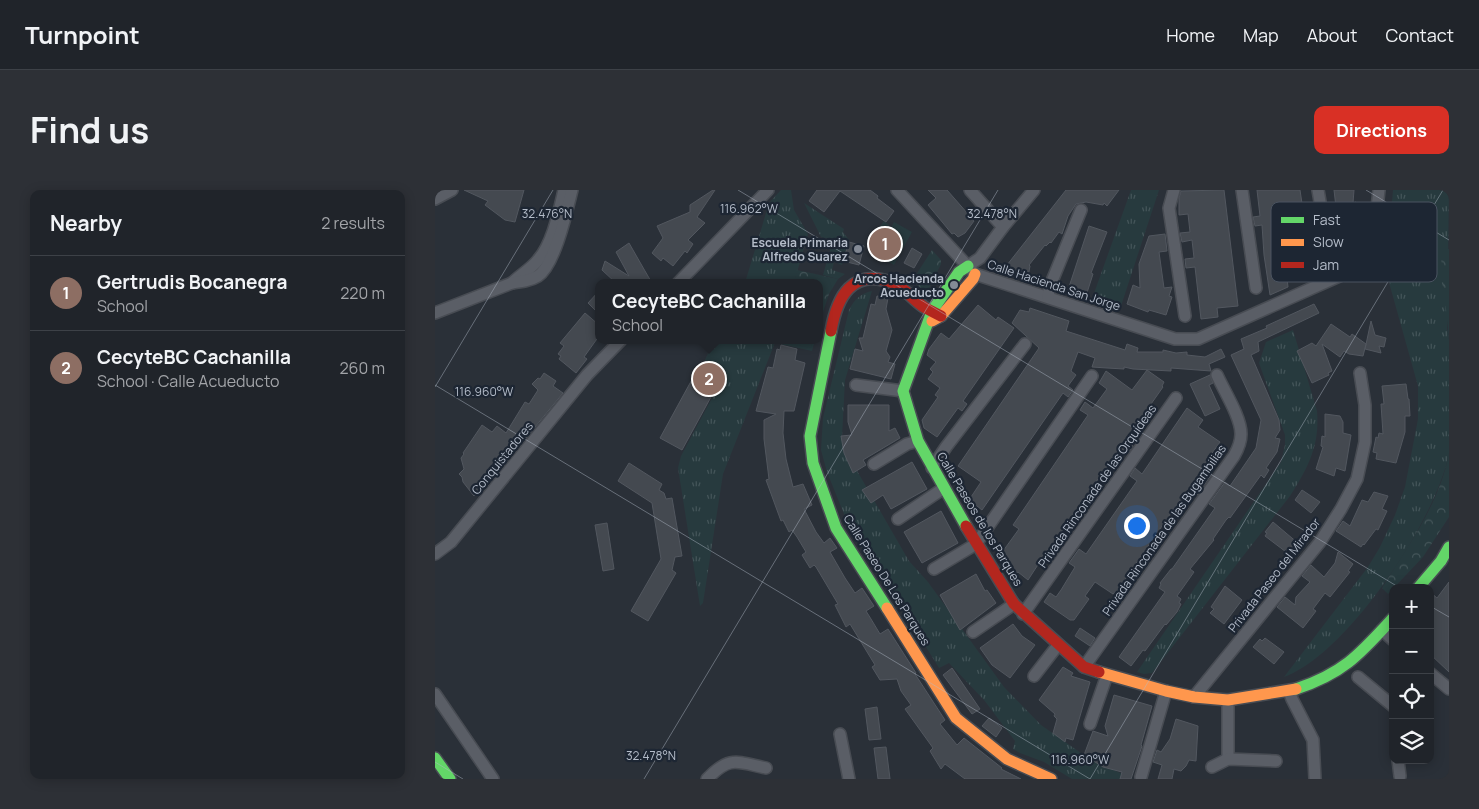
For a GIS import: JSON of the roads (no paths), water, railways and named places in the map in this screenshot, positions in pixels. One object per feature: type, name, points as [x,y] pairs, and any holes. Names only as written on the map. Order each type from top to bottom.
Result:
[{"type":"street","points":[[435,199],[453,190]]},
{"type":"street","points":[[435,313],[512,283],[524,282],[539,275],[545,267],[564,190]]},
{"type":"street","points":[[549,250],[564,222],[572,190]]},
{"type":"street","points":[[682,279],[768,190]]},
{"type":"street","name":"Calle Hacienda San Jorge","points":[[897,190],[971,270],[1175,339],[1199,339],[1327,282]]},
{"type":"street","points":[[970,190],[1003,227]]},
{"type":"street","points":[[856,385],[903,391],[929,323],[973,279],[971,270],[1034,190]]},
{"type":"street","points":[[1174,190],[1169,208],[1185,316]]},
{"type":"street","points":[[1242,190],[1256,288]]},
{"type":"street","points":[[1048,297],[1050,286],[1081,210]]},
{"type":"street","name":"Calle Paseo De Los Parques","points":[[936,314],[924,307],[895,283],[871,278],[857,281],[839,301],[835,309],[810,436],[813,463],[836,528],[956,718],[1007,759],[1051,779]]},
{"type":"street","name":"Conquistadores","points":[[435,554],[451,542],[587,375],[617,344]]},
{"type":"street","points":[[932,468],[1025,344]]},
{"type":"street","name":"Privada Paseo del Mirador","points":[[1194,697],[1320,542],[1357,479],[1365,442],[1365,405],[1360,373]]},
{"type":"street","name":"Privada Rinconada de las Bugambilias","points":[[1084,667],[1234,456],[1239,446],[1240,423],[1217,375]]},
{"type":"street","points":[[934,569],[975,544],[1092,376]]},
{"type":"street","name":"Calle Paseos de los Parques","points":[[903,391],[918,441],[932,468],[975,544],[1014,604],[1084,667],[1166,692],[1228,700],[1289,691],[1320,681],[1341,669],[1361,653],[1389,622]]},
{"type":"street","name":"Privada Rinconada de las Orquídeas","points":[[1023,614],[1176,398]]},
{"type":"street","points":[[874,464],[907,444],[918,441]]},
{"type":"street","points":[[898,518],[944,488]]},
{"type":"street","points":[[1421,584],[1441,561],[1449,547]]},
{"type":"street","points":[[973,632],[1014,604]]},
{"type":"street","points":[[1382,630],[1389,636]]},
{"type":"street","points":[[1034,676],[1058,645]]},
{"type":"street","points":[[1431,674],[1449,689]]},
{"type":"street","points":[[1090,724],[1107,675]]},
{"type":"street","points":[[1358,677],[1389,703]]},
{"type":"street","points":[[1289,691],[1313,740],[1315,779]]},
{"type":"street","points":[[1141,777],[1166,692]]},
{"type":"street","points":[[435,694],[493,779]]},
{"type":"street","points":[[1228,700],[1228,759]]},
{"type":"street","points":[[840,734],[849,779]]},
{"type":"street","points":[[435,758],[450,779]]},
{"type":"street","points":[[1212,766],[1228,759],[1276,762]]},
{"type":"street","points":[[707,779],[716,769],[733,761],[766,768]]},
{"type":"street","points":[[1398,764],[1400,776]]},
{"type":"place","name":"Gertrudis Bocanegra","points":[[885,244]]},
{"type":"place","name":"Escuela Primaria Alfredo Suarez","points":[[858,249]]},
{"type":"place","name":"Arcos Hacienda Acueducto","points":[[954,285]]},
{"type":"place","name":"CecyteBC Cachanilla","points":[[709,379]]}]
